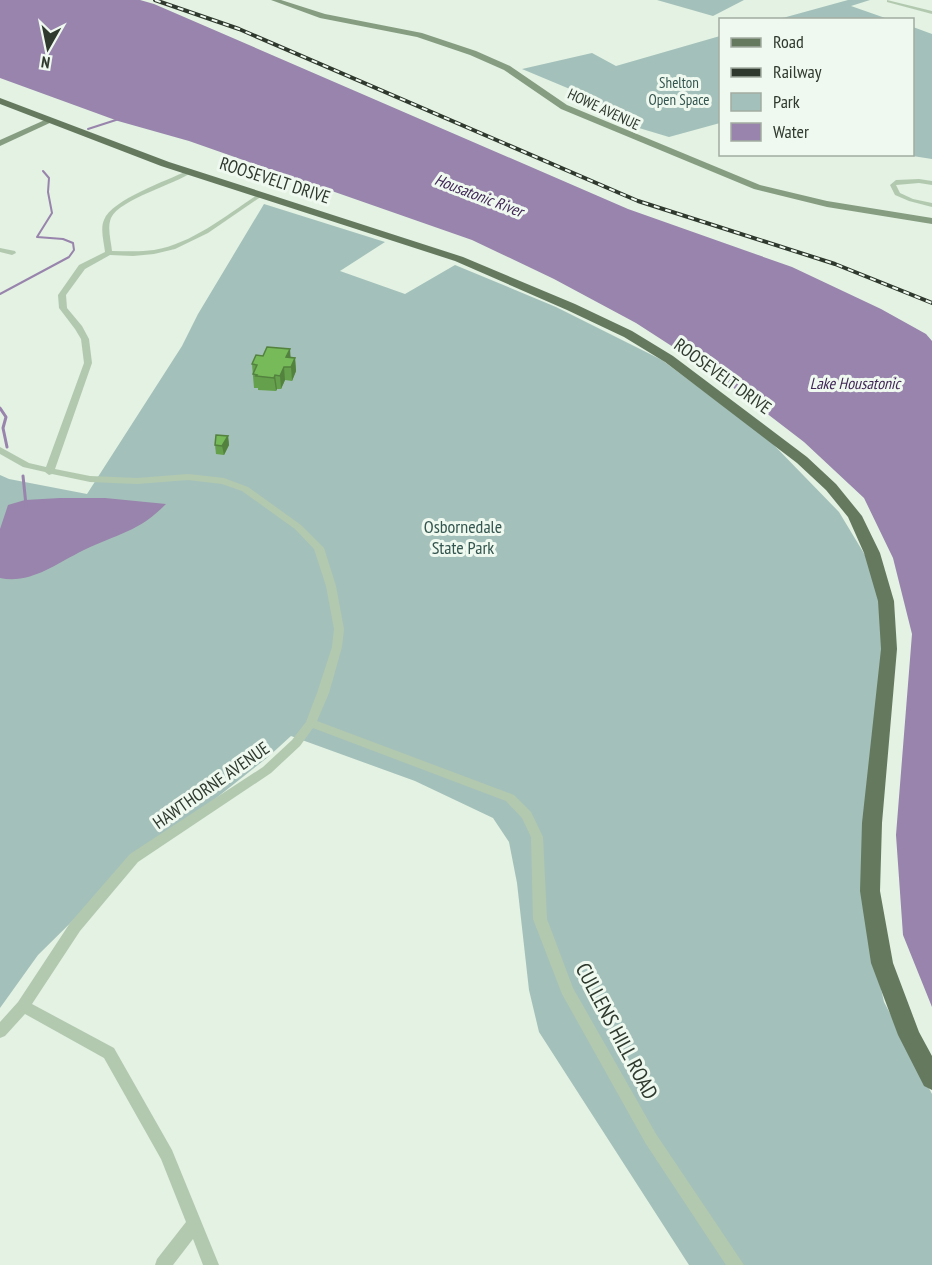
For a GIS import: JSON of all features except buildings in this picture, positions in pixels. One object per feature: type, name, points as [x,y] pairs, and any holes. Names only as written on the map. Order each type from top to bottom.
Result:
[{"type":"main road","name":"HOWE AVENUE","points":[[274,0],[322,16],[419,35],[473,53],[507,68],[564,107],[720,174],[757,187],[827,204],[932,221]]},
{"type":"main road","name":"ROOSEVELT DRIVE","points":[[0,101],[189,172],[459,259],[628,334],[669,359],[802,460],[831,487],[855,516],[872,553],[886,601],[889,649],[872,823],[870,891],[882,963],[909,1035],[932,1079]]},
{"type":"main road","points":[[0,143],[50,121]]},
{"type":"street","points":[[890,1],[932,13]]},
{"type":"street","points":[[109,253],[106,219],[111,213],[121,205],[189,172]]},
{"type":"street","points":[[932,183],[907,180],[896,182],[893,185],[897,194],[932,205]]},
{"type":"street","points":[[49,472],[88,363],[85,339],[63,308],[62,295],[82,267],[109,253],[149,255],[183,245],[259,196]]},
{"type":"street","points":[[0,250],[12,253]]},
{"type":"street","name":"HAWTHORNE AVENUE","points":[[0,450],[26,465],[49,472],[114,481],[188,477],[225,480],[259,497],[309,536],[319,548],[326,567],[339,629],[332,667],[311,723],[296,742],[267,770],[134,858],[75,927],[23,1006],[0,1032]]},
{"type":"street","name":"CULLENS HILL ROAD","points":[[311,723],[510,798],[527,815],[537,837],[540,920],[567,990],[651,1138],[736,1265]]},
{"type":"street","points":[[23,1006],[109,1053],[167,1155],[211,1265]]},
{"type":"street","points":[[163,1265],[194,1225]]},
{"type":"green space","points":[[657,0],[744,0],[713,16]]},
{"type":"green space","points":[[848,0],[870,0],[851,6],[885,18],[783,18]]},
{"type":"green space","points":[[914,27],[932,34],[932,159],[912,156]]},
{"type":"green space","name":"Shelton Open Space","points":[[719,36],[719,123],[669,137],[629,125],[577,92],[522,69],[592,53],[616,66]]},
{"type":"green space","name":"Osbornedale State Park","points":[[264,204],[385,242],[340,271],[405,294],[455,265],[556,307],[662,360],[769,440],[839,512],[871,565],[882,609],[884,675],[872,948],[884,1002],[932,1094],[932,1265],[689,1265],[539,1032],[529,990],[517,883],[509,842],[493,818],[415,781],[291,736],[268,757],[119,875],[38,955],[0,1008],[0,475],[9,479],[87,494],[182,346],[198,314]]},
{"type":"water","name":"Lake Housatonic","points":[[0,0],[140,0],[154,4],[628,209],[792,267],[881,309],[926,334],[932,341],[932,1007],[903,935],[896,835],[912,634],[893,558],[864,498],[804,442],[718,376],[636,323],[554,279],[472,240],[189,141],[118,121],[0,78]]},
{"type":"water","points":[[105,498],[166,504],[145,522],[40,573],[21,578],[0,578],[0,529],[8,505],[25,500]]},
{"type":"waterway","points":[[88,129],[119,119]]},
{"type":"waterway","points":[[0,294],[69,257],[74,250],[73,243],[63,239],[37,237],[52,213],[48,192],[49,178],[43,171]]},
{"type":"waterway","points":[[0,408],[6,417],[3,428],[7,447]]},
{"type":"waterway","points":[[23,476],[26,505]]},
{"type":"railway","points":[[155,0],[239,29],[638,201],[835,264],[932,303]]},
{"type":"water label","name":"Housatonic River","points":[[479,195]]}]
